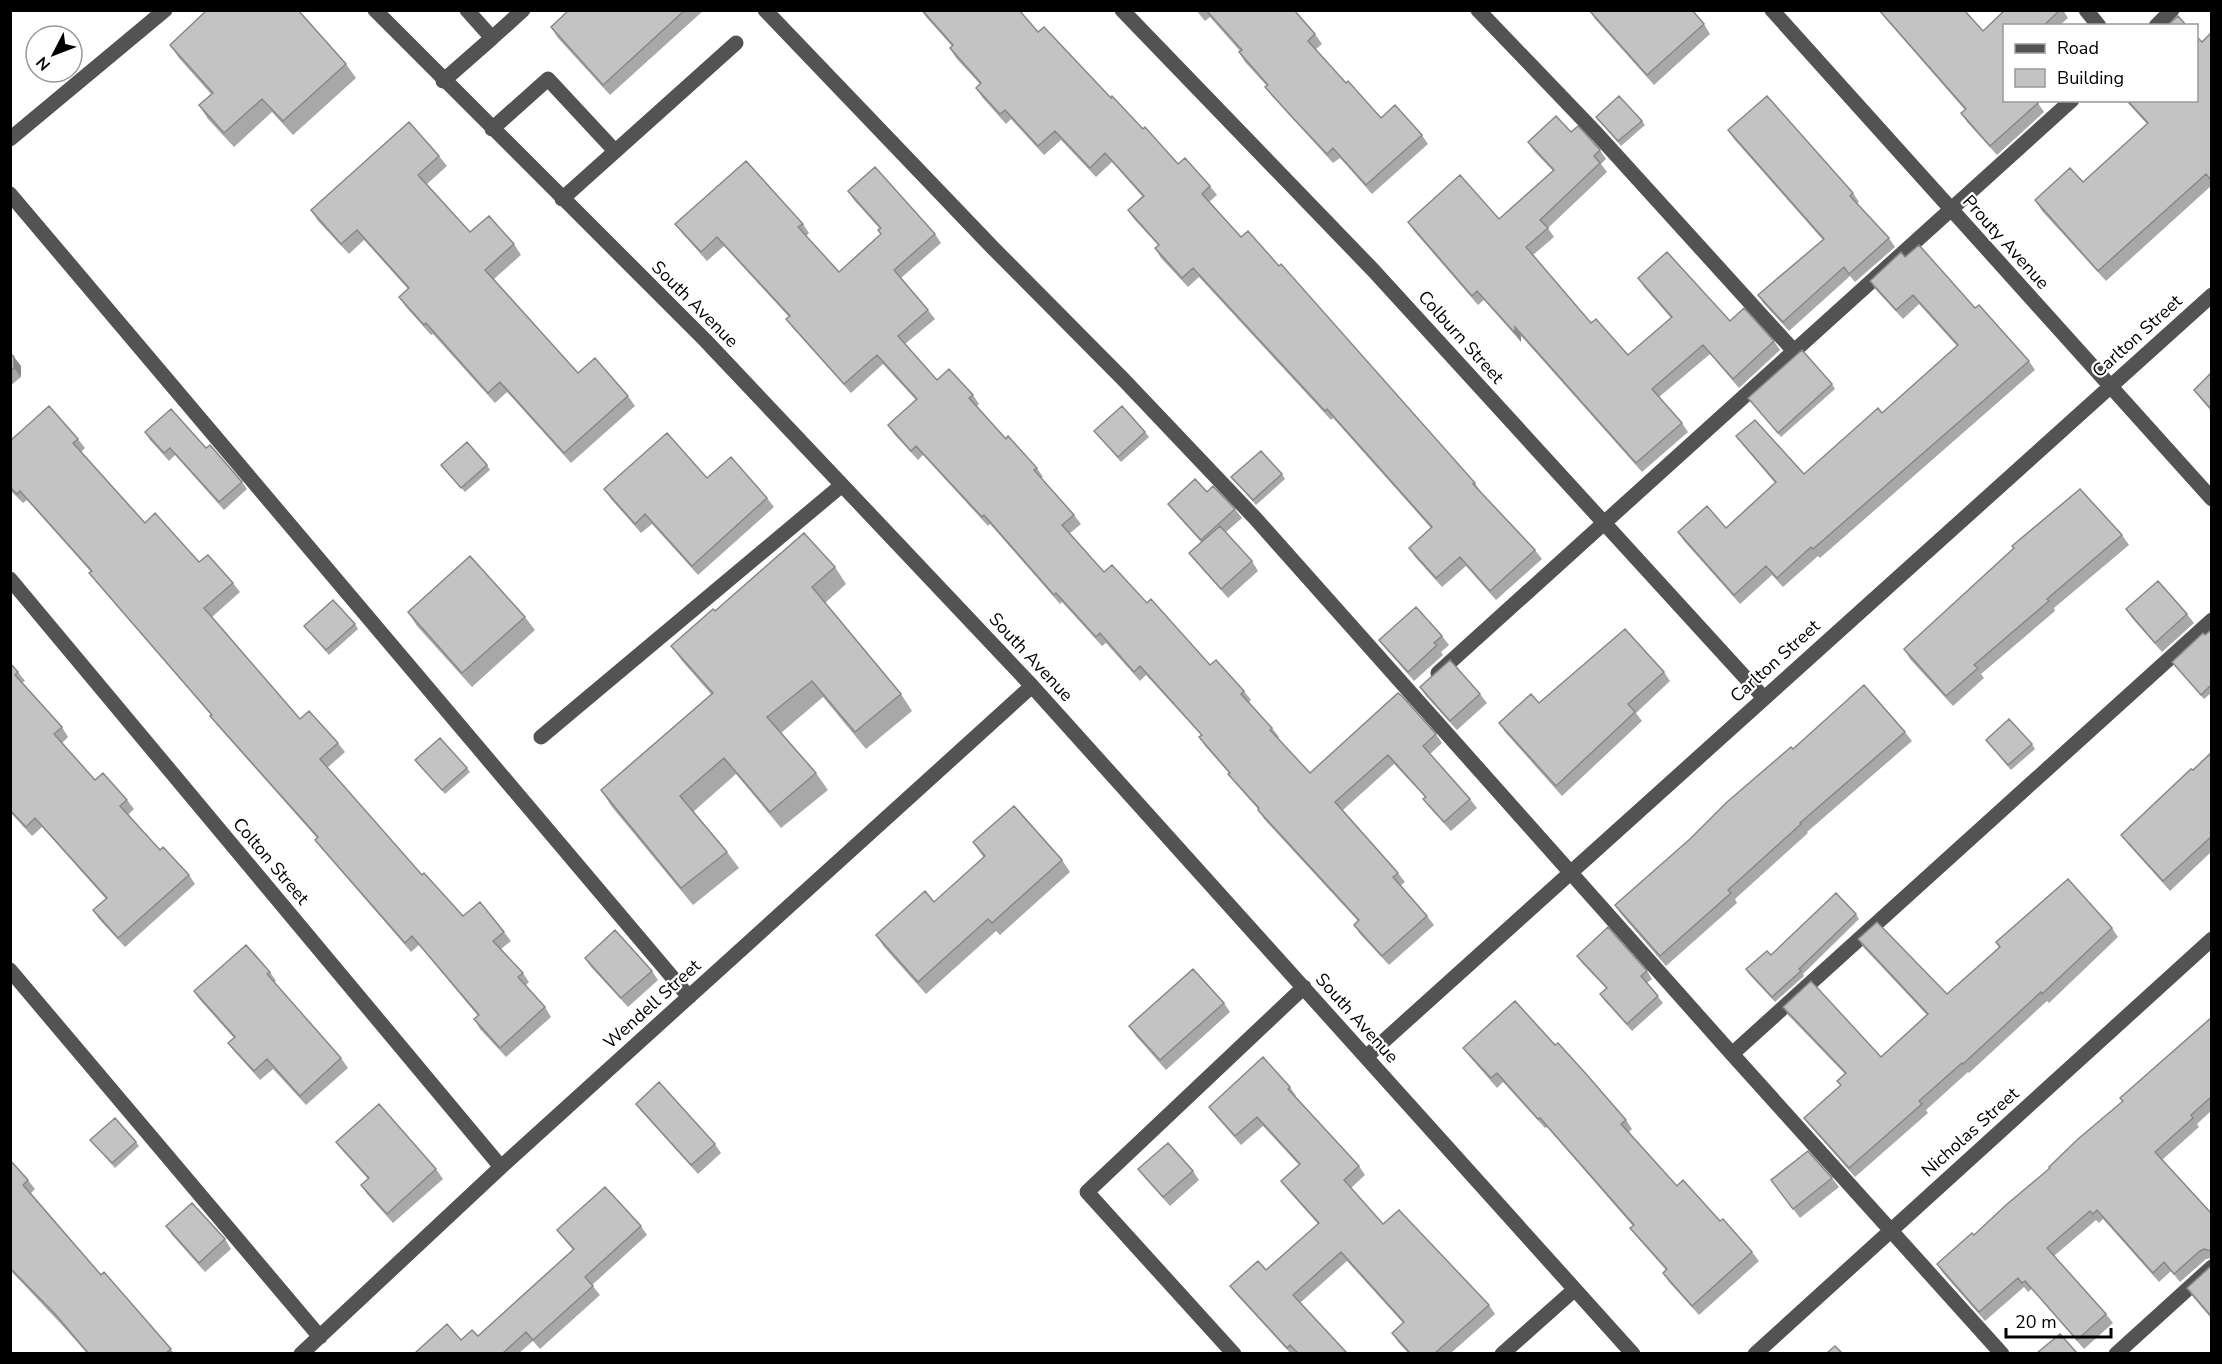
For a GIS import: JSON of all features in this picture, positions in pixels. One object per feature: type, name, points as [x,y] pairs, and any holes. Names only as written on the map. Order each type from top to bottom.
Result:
[{"type":"street","points":[[10,139],[165,10]]},
{"type":"street","name":"South Avenue","points":[[375,10],[443,81],[705,340],[1032,686],[1633,1353]]},
{"type":"street","points":[[467,10],[492,38]]},
{"type":"street","points":[[443,81],[523,10]]},
{"type":"street","points":[[765,10],[985,240],[1122,378],[1421,688],[1570,873],[2002,1353]]},
{"type":"street","name":"Colburn Street","points":[[1122,10],[1373,270],[1764,698]]},
{"type":"street","points":[[1478,10],[1597,134],[1794,351]]},
{"type":"street","name":"Prouty Avenue","points":[[1772,10],[2211,499]]},
{"type":"street","points":[[2086,10],[2097,24]]},
{"type":"street","points":[[2158,24],[2172,10]]},
{"type":"street","points":[[562,199],[736,42]]},
{"type":"street","points":[[492,129],[548,79],[615,151]]},
{"type":"street","points":[[1421,688],[2070,102]]},
{"type":"street","points":[[10,194],[688,997]]},
{"type":"street","name":"Carlton Street","points":[[1366,1057],[2211,295]]},
{"type":"street","points":[[541,736],[842,485]]},
{"type":"street","name":"Colton Street","points":[[10,579],[501,1167]]},
{"type":"street","points":[[1732,1054],[2211,620]]},
{"type":"street","name":"Wendell Street","points":[[301,1353],[501,1167],[1032,686]]},
{"type":"street","name":"Nicholas Street","points":[[1755,1353],[2211,939]]},
{"type":"street","points":[[10,970],[320,1336]]},
{"type":"street","points":[[1234,1353],[1087,1192],[1304,987]]},
{"type":"street","points":[[2116,1353],[2211,1267]]},
{"type":"street","points":[[1502,1353],[1574,1290]]},
{"type":"building","points":[[207,10],[298,10],[346,64],[283,121],[262,99],[224,133],[199,105],[213,93],[170,45]]},
{"type":"building","points":[[569,10],[685,10],[603,85],[551,27]]},
{"type":"building","points":[[922,10],[1019,10],[1038,32],[1044,27],[1111,98],[1112,96],[1143,129],[1145,127],[1178,164],[1185,158],[1210,186],[1202,194],[1241,237],[1248,231],[1279,266],[1281,264],[1475,483],[1473,484],[1535,550],[1490,591],[1460,557],[1436,578],[1409,548],[1432,527],[1327,409],[1325,411],[1193,268],[1182,278],[1155,248],[1159,245],[1128,210],[1144,196],[1105,153],[1090,168],[1055,131],[1038,146],[1005,110],[1000,114],[976,88],[981,83],[950,48],[953,45]]},
{"type":"building","points":[[1206,10],[1294,10],[1315,34],[1308,41],[1381,118],[1395,105],[1422,135],[1366,185],[1333,148],[1327,154],[1293,118],[1265,87],[1268,85],[1239,52],[1242,50]]},
{"type":"building","points":[[1589,10],[1692,10],[1704,24],[1647,75]]},
{"type":"building","points":[[1879,10],[1964,10],[1983,31],[2005,10],[2060,10],[2045,24],[2003,24],[2003,102],[2038,103],[1990,146],[1961,113],[1966,109]]},
{"type":"building","points":[[2178,16],[2185,24],[2169,24]]},
{"type":"building","points":[[2211,33],[2211,180],[2206,174],[2098,271],[2035,200],[2070,168],[2083,182],[2148,123],[2129,102],[2198,102],[2198,38],[2202,42]]},
{"type":"building","points":[[1619,96],[1642,121],[1618,141],[1596,117]]},
{"type":"building","points":[[1767,96],[1853,193],[1850,196],[1889,238],[1849,274],[1844,267],[1783,322],[1758,295],[1824,239],[1728,130]]},
{"type":"building","points":[[1556,116],[1571,132],[1578,126],[1584,132],[1600,150],[1594,156],[1600,163],[1540,220],[1548,228],[1526,247],[1591,323],[1596,319],[1628,355],[1672,317],[1638,278],[1667,252],[1730,321],[1744,308],[1774,341],[1733,379],[1703,345],[1652,389],[1682,423],[1636,463],[1515,327],[1515,333],[1477,291],[1472,296],[1408,222],[1460,175],[1499,219],[1554,170],[1528,142]]},
{"type":"building","points":[[409,122],[439,156],[418,175],[470,232],[489,216],[514,244],[485,270],[578,373],[595,358],[628,396],[564,453],[500,382],[488,393],[426,323],[424,325],[399,297],[409,288],[357,230],[341,244],[311,210]]},
{"type":"building","points":[[746,161],[803,224],[798,227],[839,272],[881,234],[878,230],[881,228],[848,191],[875,167],[935,234],[894,270],[928,310],[898,336],[937,380],[949,369],[973,395],[969,398],[1006,439],[1008,436],[1037,468],[1034,470],[1074,515],[1062,525],[1104,572],[1112,565],[1147,603],[1151,599],[1210,665],[1216,660],[1244,691],[1241,694],[1272,728],[1270,730],[1310,773],[1398,693],[1436,734],[1423,746],[1470,799],[1444,822],[1423,799],[1426,797],[1388,755],[1335,802],[1398,873],[1393,877],[1427,916],[1382,956],[1354,925],[1359,920],[1258,810],[1259,808],[1199,737],[1202,735],[1140,666],[1134,672],[1100,633],[1096,637],[1056,593],[1054,595],[984,515],[982,517],[916,446],[911,451],[888,425],[917,399],[877,355],[844,384],[786,319],[790,316],[717,237],[701,252],[675,224]]},
{"type":"building","points":[[1919,245],[1975,308],[1979,305],[2029,361],[1777,578],[1766,566],[1734,595],[1678,532],[1707,506],[1726,528],[1776,482],[1736,436],[1755,420],[1804,474],[1878,408],[1882,413],[1958,345],[1913,295],[1896,310],[1870,281],[1901,252],[1905,257]]},
{"type":"building","points":[[1802,350],[1832,384],[1778,433],[1748,398]]},
{"type":"building","points":[[10,353],[14,357],[14,368],[10,371]]},
{"type":"building","points":[[2211,373],[2211,409],[2194,390]]},
{"type":"building","points":[[49,406],[78,439],[73,443],[145,523],[155,513],[199,562],[208,555],[233,583],[204,608],[300,719],[309,711],[338,743],[320,759],[422,875],[424,873],[463,916],[480,902],[504,932],[493,941],[523,973],[518,977],[545,1007],[500,1048],[474,1019],[479,1015],[412,936],[405,943],[315,840],[318,837],[210,716],[212,715],[89,573],[92,571],[20,491],[17,494],[10,487],[10,441]]},
{"type":"building","points":[[1122,406],[1145,432],[1118,457],[1094,431]]},
{"type":"building","points":[[171,409],[206,448],[210,445],[242,482],[219,502],[170,448],[164,453],[145,432]]},
{"type":"building","points":[[667,433],[707,478],[731,457],[767,498],[692,566],[645,514],[635,524],[604,489]]},
{"type":"building","points":[[467,442],[487,465],[461,488],[441,465]]},
{"type":"building","points":[[1261,451],[1282,474],[1253,500],[1231,477]]},
{"type":"building","points":[[1195,479],[1207,492],[1213,486],[1235,509],[1201,540],[1168,504]]},
{"type":"building","points":[[2080,489],[2122,535],[1974,665],[1978,668],[1946,696],[1904,649],[2014,548],[2012,546]]},
{"type":"building","points":[[1220,526],[1252,561],[1221,589],[1189,553]]},
{"type":"building","points":[[804,533],[835,567],[812,587],[901,694],[855,732],[812,681],[767,717],[816,773],[770,812],[724,758],[680,796],[727,852],[681,888],[601,790],[713,693],[671,646],[713,609],[715,611]]},
{"type":"building","points":[[470,556],[525,617],[462,673],[408,612]]},
{"type":"building","points":[[2158,581],[2187,614],[2155,643],[2126,609]]},
{"type":"building","points":[[333,600],[355,624],[326,650],[304,626]]},
{"type":"building","points":[[1416,607],[1442,636],[1434,643],[1437,645],[1408,672],[1379,640]]},
{"type":"building","points":[[1625,629],[1664,672],[1628,704],[1635,712],[1556,786],[1499,723],[1531,694],[1539,703]]},
{"type":"building","points":[[2211,630],[2211,685],[2201,695],[2172,662],[2203,633],[2205,635]]},
{"type":"building","points":[[1450,660],[1480,694],[1450,721],[1420,687]]},
{"type":"building","points":[[10,663],[18,672],[15,675],[62,727],[54,734],[95,780],[103,773],[127,800],[120,806],[160,850],[163,847],[189,875],[118,938],[93,910],[107,898],[35,818],[26,827],[10,810]]},
{"type":"building","points":[[1864,685],[1905,732],[1800,823],[1728,890],[1731,893],[1660,956],[1615,905],[1690,839],[1727,802],[1791,747],[1793,749]]},
{"type":"building","points":[[2009,719],[2032,744],[2008,765],[1986,740]]},
{"type":"building","points":[[440,738],[467,768],[442,790],[415,760]]},
{"type":"building","points":[[2211,753],[2211,837],[2163,881],[2121,835]]},
{"type":"building","points":[[1014,806],[1062,860],[992,923],[988,919],[918,982],[876,935],[925,891],[934,902],[985,856],[973,842]]},
{"type":"building","points":[[2068,879],[2112,928],[2042,994],[2041,992],[1919,1101],[1922,1104],[1849,1168],[1804,1118],[1841,1085],[1837,1081],[1846,1073],[1783,1007],[1811,981],[1881,1057],[1928,1014],[1858,939],[1877,922],[1947,994],[2000,947],[1996,942]]},
{"type":"building","points":[[1836,893],[1856,914],[1799,969],[1801,971],[1772,997],[1746,969],[1767,951],[1771,955]]},
{"type":"building","points":[[1608,927],[1647,971],[1641,976],[1658,996],[1627,1024],[1600,994],[1607,988],[1577,956]]},
{"type":"building","points":[[615,930],[652,971],[621,998],[585,958]]},
{"type":"building","points":[[246,945],[270,972],[267,974],[341,1058],[300,1096],[267,1059],[254,1071],[228,1043],[235,1037],[194,991]]},
{"type":"building","points":[[1193,969],[1224,1003],[1160,1060],[1129,1026]]},
{"type":"building","points":[[1515,1001],[1555,1045],[1558,1043],[1587,1075],[1626,1120],[1621,1124],[1677,1186],[1683,1180],[1720,1221],[1723,1219],[1752,1252],[1692,1306],[1663,1273],[1667,1269],[1630,1228],[1634,1225],[1540,1118],[1538,1119],[1497,1073],[1491,1078],[1463,1048]]},
{"type":"building","points":[[2211,1018],[2211,1097],[2191,1115],[2193,1118],[2155,1152],[2211,1213],[2211,1251],[2204,1249],[2200,1251],[2174,1274],[2164,1262],[2153,1273],[2097,1210],[2093,1214],[2090,1211],[2047,1248],[2106,1314],[2077,1340],[2025,1281],[2022,1283],[2018,1278],[1979,1312],[1937,1264],[1972,1233],[1974,1235],[2050,1168],[2078,1139],[2123,1101],[2120,1098]]},
{"type":"building","points":[[1263,1057],[1290,1087],[1288,1089],[1359,1166],[1344,1180],[1383,1224],[1399,1210],[1489,1305],[1435,1353],[1410,1353],[1392,1333],[1404,1322],[1341,1252],[1293,1295],[1345,1353],[1298,1353],[1290,1345],[1287,1348],[1230,1286],[1258,1261],[1266,1270],[1319,1223],[1281,1181],[1300,1164],[1257,1117],[1235,1136],[1209,1107]]},
{"type":"building","points":[[659,1082],[715,1144],[691,1165],[636,1104]]},
{"type":"building","points":[[379,1104],[436,1169],[387,1214],[361,1185],[369,1178],[336,1142]]},
{"type":"building","points":[[115,1118],[136,1142],[112,1163],[90,1140]]},
{"type":"building","points":[[1168,1143],[1193,1171],[1163,1197],[1138,1169]]},
{"type":"building","points":[[1808,1151],[1832,1178],[1793,1209],[1771,1180]]},
{"type":"building","points":[[10,1160],[28,1180],[23,1185],[101,1275],[104,1272],[171,1349],[166,1353],[88,1353],[56,1315],[10,1268]]},
{"type":"building","points":[[605,1187],[641,1226],[585,1277],[593,1286],[533,1340],[526,1332],[503,1353],[415,1353],[447,1324],[461,1340],[472,1330],[478,1336],[574,1249],[557,1230]]},
{"type":"building","points":[[192,1203],[225,1239],[199,1263],[166,1226]]},
{"type":"building","points":[[2211,1266],[2211,1316],[2187,1288]]},
{"type":"building","points":[[2060,1334],[2077,1353],[2037,1353]]},
{"type":"building","points":[[1835,1346],[1842,1353],[1827,1353]]}]
